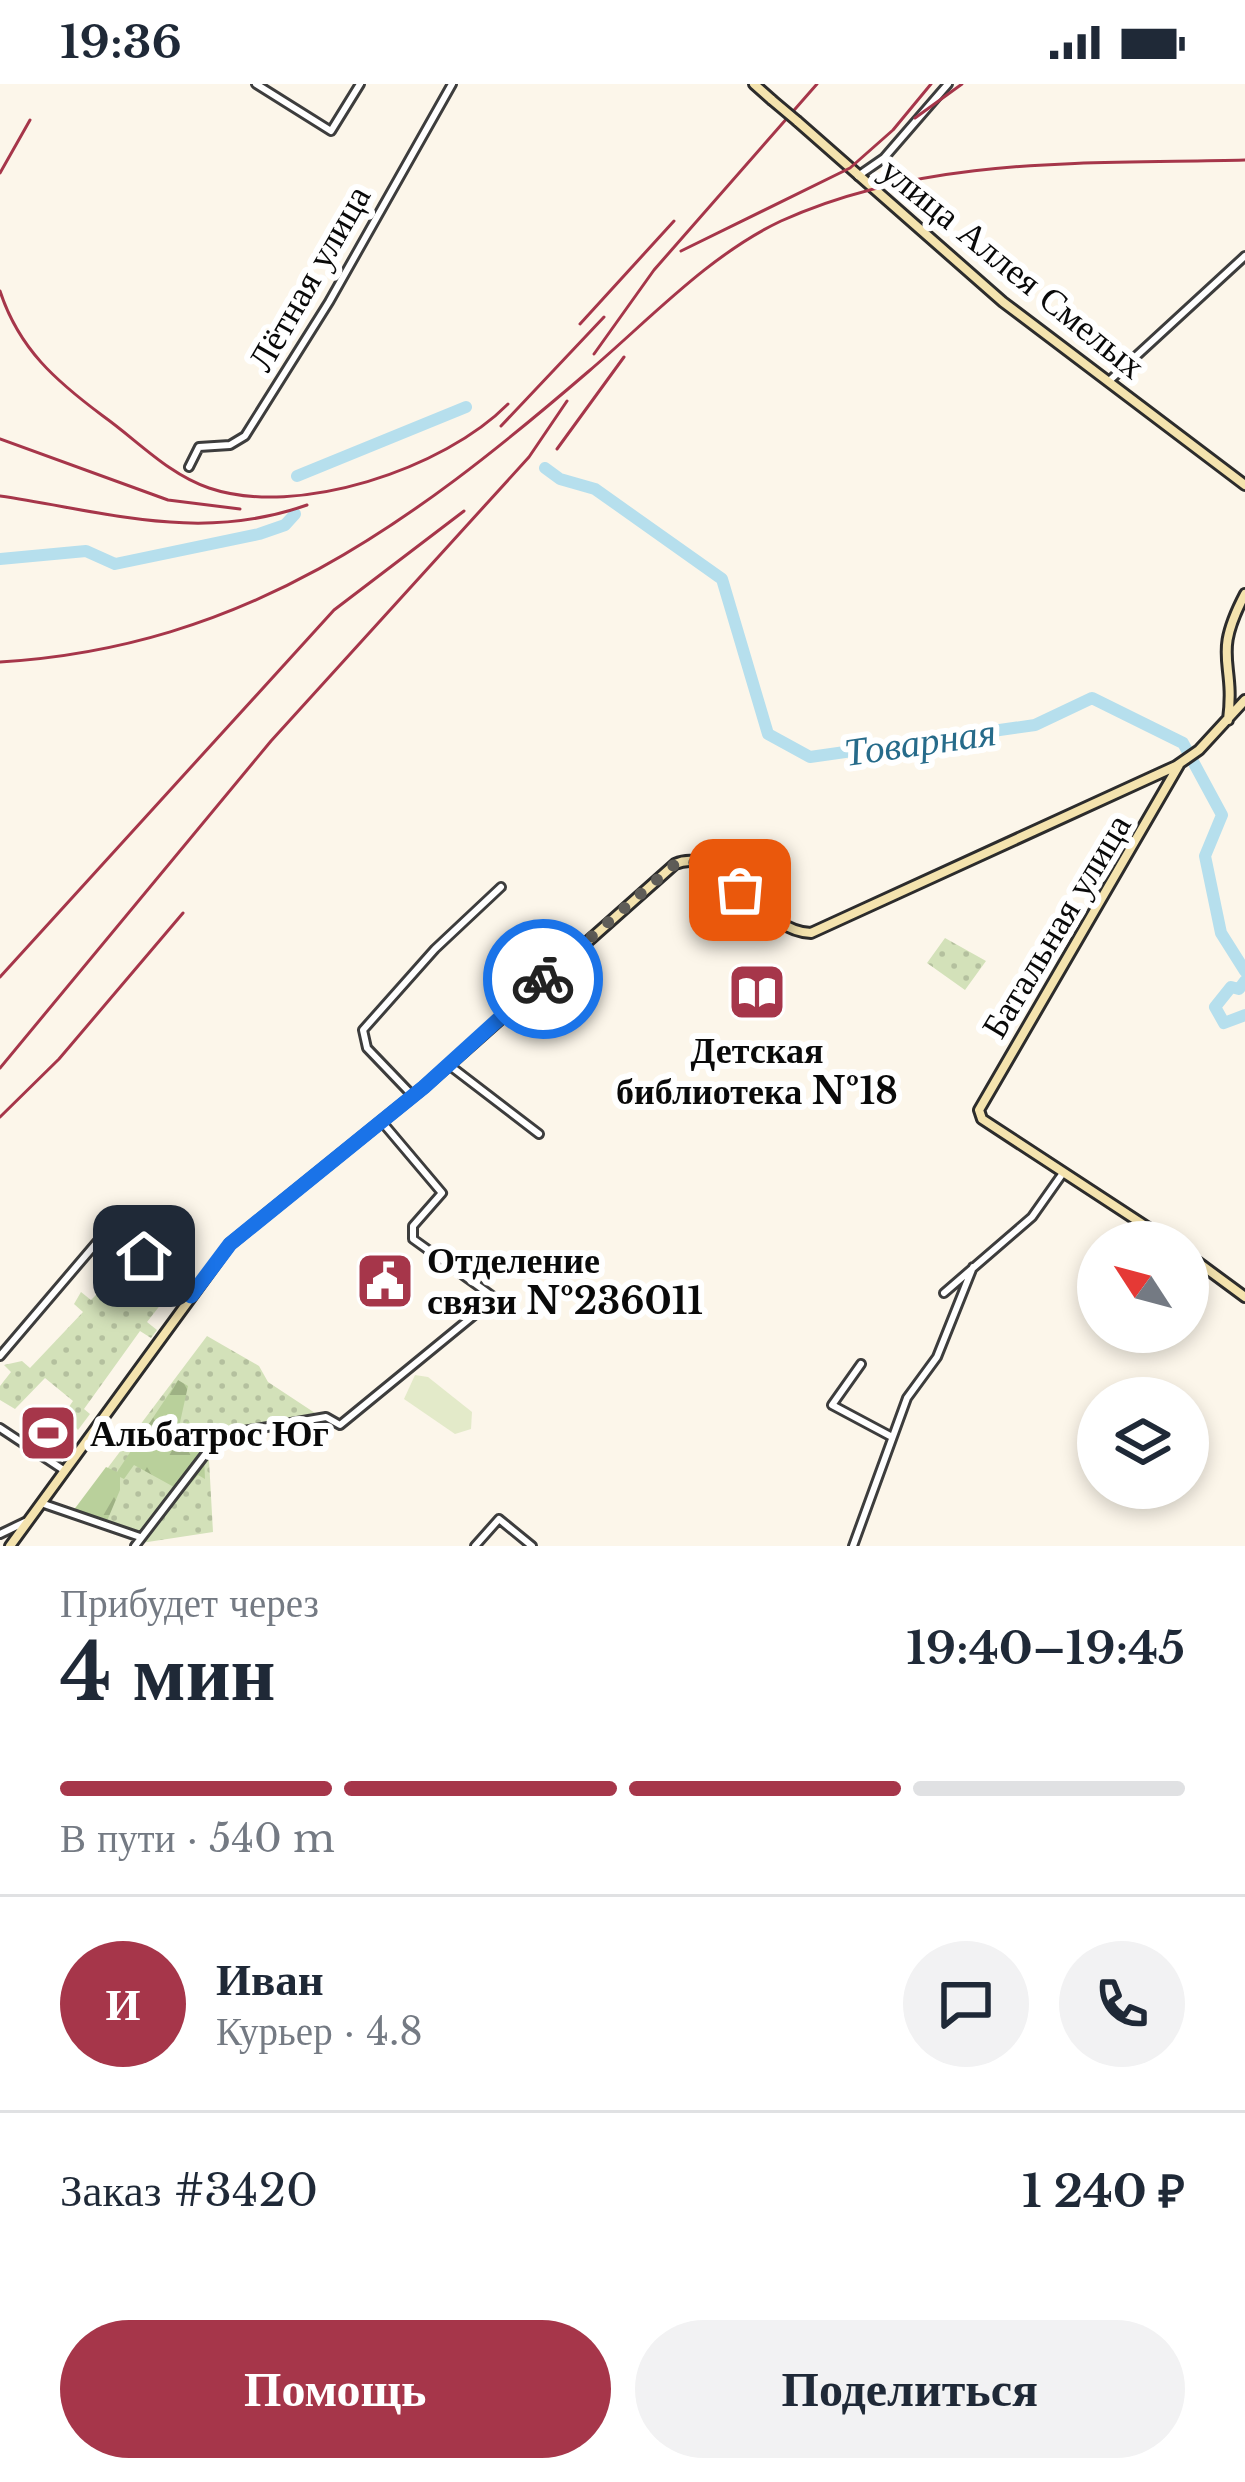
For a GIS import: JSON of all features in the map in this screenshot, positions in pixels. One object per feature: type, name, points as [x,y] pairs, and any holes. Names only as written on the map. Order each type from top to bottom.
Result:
[{"type":"main road","name":"улица Аллея Смелых","points":[[754,84],[1003,302],[1245,485]]},
{"type":"main road","points":[[1228,722],[1231,700],[1222,646],[1245,594]]},
{"type":"main road","points":[[1231,700],[1244,701]]},
{"type":"main road","points":[[13,1542],[230,1244],[385,1120],[675,864],[693,859],[710,866],[786,928],[811,933],[1182,763],[1244,701]]},
{"type":"main road","name":"Батальная улица","points":[[1065,1170],[980,1115],[1028,1022],[1182,763]]},
{"type":"main road","points":[[1152,778],[1164,795]]},
{"type":"main road","points":[[1065,1170],[1139,1221]]},
{"type":"main road","points":[[1209,1270],[1245,1297]]},
{"type":"street","points":[[256,84],[331,131],[360,84]]},
{"type":"street","name":"Лётная улица","points":[[189,467],[199,447],[230,445],[252,426],[452,84]]},
{"type":"street","points":[[858,176],[884,158],[948,84]]},
{"type":"street","points":[[1108,382],[1245,256]]},
{"type":"street","points":[[413,1096],[368,1048],[363,1030],[435,949],[501,887]]},
{"type":"street","points":[[449,1064],[539,1134]]},
{"type":"street","points":[[135,1546],[220,1435],[326,1417],[340,1425],[495,1298],[413,1239],[413,1226],[442,1193],[385,1120]]},
{"type":"street","points":[[944,1293],[1032,1217],[1065,1170]]},
{"type":"street","points":[[0,1356],[110,1228],[191,1296]]},
{"type":"street","points":[[854,1546],[892,1437],[916,1383],[937,1357],[973,1267]]},
{"type":"street","points":[[862,1364],[832,1405],[892,1437]]},
{"type":"street","points":[[0,1428],[65,1471]]},
{"type":"street","points":[[41,1503],[141,1538]]},
{"type":"street","points":[[475,1546],[499,1519],[532,1546]]},
{"type":"street","points":[[0,1534],[28,1520]]},
{"type":"green space","points":[[945,938],[986,961],[965,990],[927,963]]},
{"type":"green space","points":[[131,1273],[165,1299],[147,1322],[157,1330],[151,1338],[140,1331],[84,1409],[90,1414],[78,1430],[64,1414],[73,1401],[45,1378],[15,1409],[0,1400],[0,1386],[11,1372],[4,1365],[22,1361],[30,1368],[83,1312],[74,1304],[81,1292],[91,1300],[110,1281],[119,1286]]},
{"type":"green space","points":[[207,1336],[259,1366],[268,1382],[315,1413],[218,1431],[208,1442],[213,1532],[141,1543],[138,1532],[76,1510]]},
{"type":"green space","points":[[415,1375],[428,1377],[472,1412],[471,1429],[455,1434],[404,1399]]},
{"type":"green space","points":[[178,1380],[188,1386],[179,1427],[187,1421],[203,1431],[205,1479],[198,1475],[183,1492],[134,1465],[124,1479],[120,1477],[120,1490],[107,1521],[73,1511],[106,1467],[117,1472]]},
{"type":"waterway","name":"Товарная","points":[[297,476],[466,407]]},
{"type":"waterway","name":"Товарная","points":[[545,468],[560,479],[595,489],[722,579],[768,734],[810,757],[1035,725],[1092,698],[1183,743],[1222,815],[1205,856],[1221,933],[1245,971]]},
{"type":"waterway","name":"Товарная","points":[[0,559],[86,551],[115,564],[259,534],[285,525],[295,514]]},
{"type":"waterway","name":"Товарная","points":[[1245,981],[1239,989],[1231,987],[1215,1007],[1224,1023],[1245,1015]]},
{"type":"railway","points":[[594,354],[654,270],[817,84]]},
{"type":"railway","points":[[681,251],[850,168],[893,130],[931,84]]},
{"type":"railway","points":[[915,118],[962,84]]},
{"type":"railway","points":[[0,173],[30,120]]},
{"type":"railway","points":[[0,662],[88,652],[170,632],[247,604],[319,569],[456,479],[704,270],[781,221],[893,184],[951,174],[1068,164],[1245,160]]},
{"type":"railway","points":[[580,324],[674,221]]},
{"type":"railway","points":[[0,291],[29,347],[86,403],[194,482],[244,496],[284,497],[368,482],[447,449],[508,404]]},
{"type":"railway","points":[[501,426],[604,317]]},
{"type":"railway","points":[[557,449],[624,357]]},
{"type":"railway","points":[[0,1068],[271,741],[529,457],[567,401]]},
{"type":"railway","points":[[0,439],[168,500],[240,509]]},
{"type":"railway","points":[[0,496],[191,523],[268,516],[307,505]]},
{"type":"railway","points":[[0,977],[334,610],[464,511]]},
{"type":"railway","points":[[0,1117],[59,1059],[183,913]]},
{"type":"way so far","points":[[543,979],[675,864],[693,859],[702,862],[740,890]]},
{"type":"place","name":"Детская библиотека №18","points":[[757,992]]},
{"type":"place","name":"Отделение связи №236011","points":[[385,1281]]},
{"type":"place","name":"Альбатрос Юг","points":[[48,1433]]},
{"type":"route","points":[[144,1256],[191,1296],[230,1244],[424,1087],[543,979]]}]
